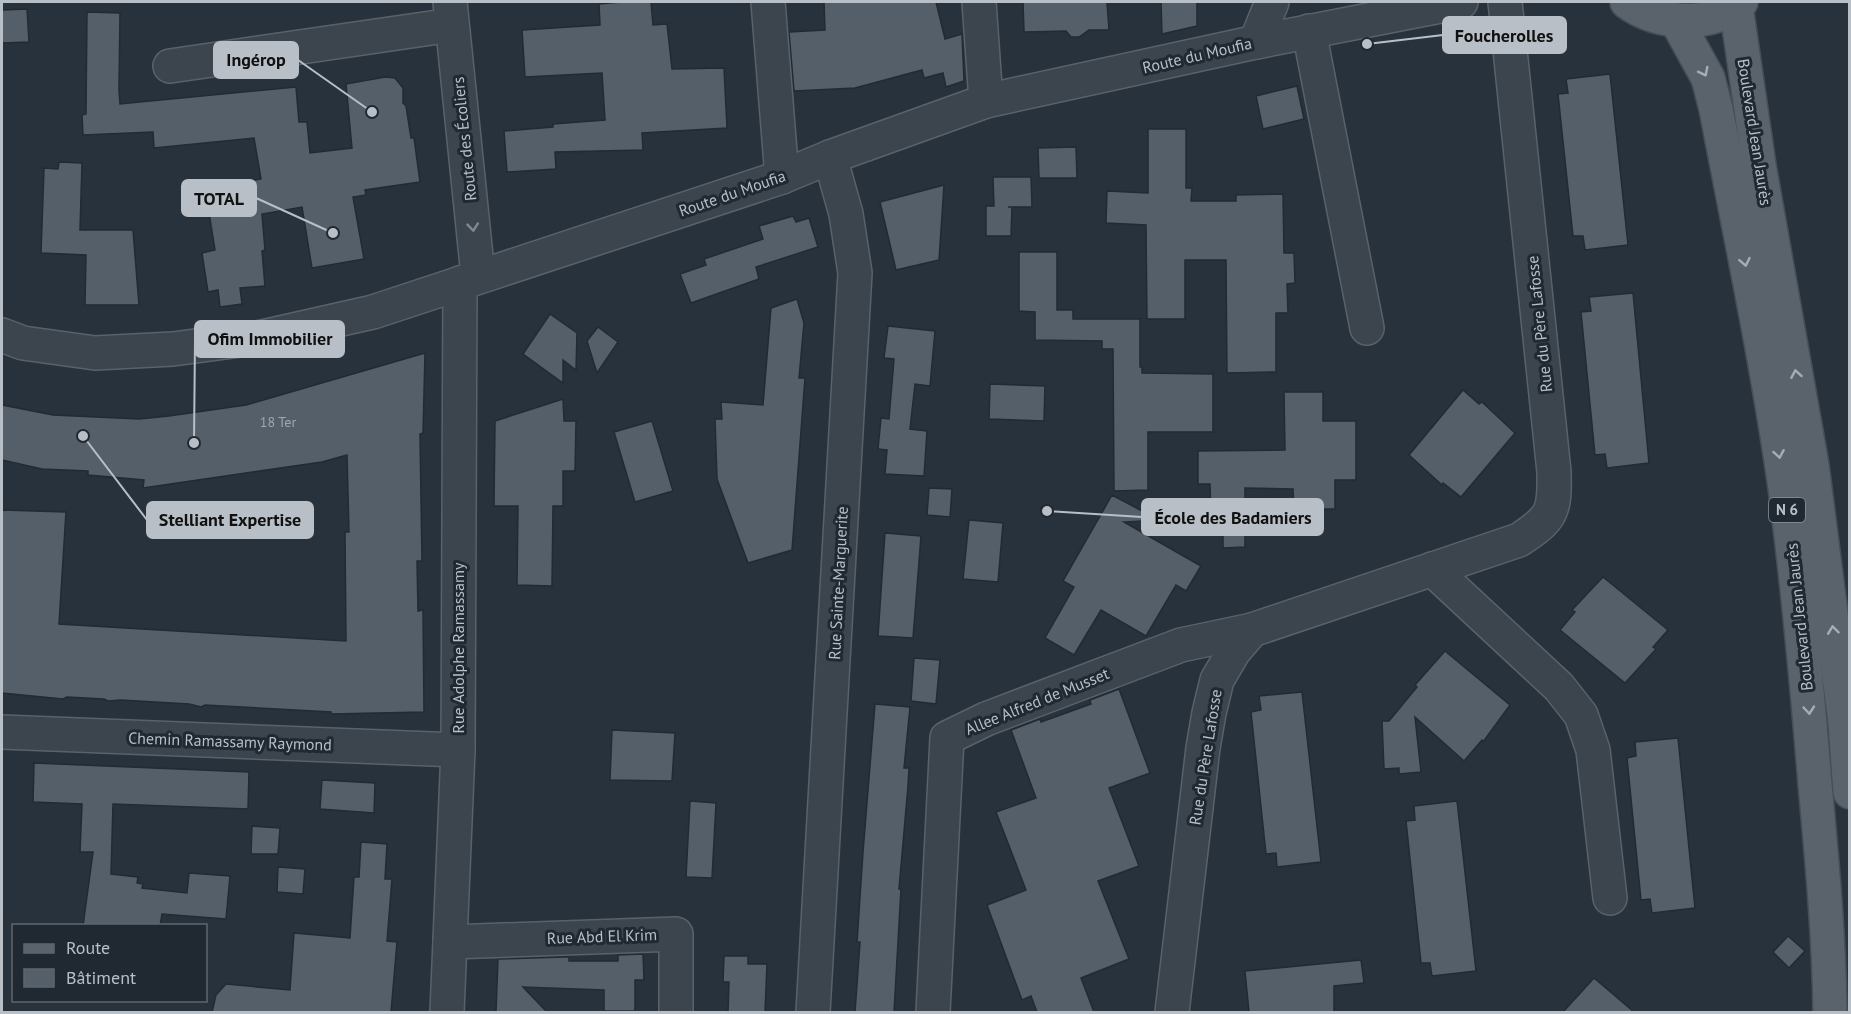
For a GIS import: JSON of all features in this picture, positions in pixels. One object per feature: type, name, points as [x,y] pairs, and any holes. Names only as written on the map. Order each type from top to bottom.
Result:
[{"type":"main road","name":"Boulevard Jean Jaurès","points":[[1627,2],[1652,15],[1676,20],[1707,18],[1739,4],[1759,165],[1812,465],[1845,723],[1850,792]]},
{"type":"main road","name":"Boulevard Jean Jaurès","points":[[1676,20],[1708,78],[1716,109],[1784,486],[1799,602],[1810,716],[1829,948],[1830,1012]]},
{"type":"street","points":[[768,2],[782,177]]},
{"type":"street","points":[[979,2],[986,101]]},
{"type":"street","points":[[1256,42],[1272,2]]},
{"type":"street","name":"Route du Moufia","points":[[2,336],[23,343],[96,353],[173,349],[262,337],[373,312],[782,177],[830,157],[986,101],[1256,42],[1461,2]]},
{"type":"street","name":"Rue du Père Lafosse","points":[[1172,1012],[1209,712],[1218,680],[1234,651],[1252,630],[1519,540],[1537,529],[1551,514],[1555,495],[1554,472],[1505,2]]},
{"type":"street","points":[[170,66],[451,13]]},
{"type":"street","name":"Route des Écoliers","points":[[451,13],[469,279]]},
{"type":"street","points":[[1309,31],[1367,328]]},
{"type":"street","name":"Rue Sainte-Marguerite","points":[[813,1012],[855,273],[846,214],[830,157]]},
{"type":"street","name":"Rue Adolphe Ramassamy","points":[[447,1012],[458,750],[469,279]]},
{"type":"street","points":[[1431,569],[1559,687],[1581,715],[1593,750],[1610,898]]},
{"type":"street","name":"Allee Alfred de Musset","points":[[933,1012],[947,738],[986,719],[1182,645],[1252,630]]},
{"type":"street","name":"Chemin Ramassamy Raymond","points":[[2,732],[458,750]]},
{"type":"street","name":"Rue Abd El Krim","points":[[450,942],[676,934],[676,1012]]},
{"type":"building","points":[[651,2],[653,25],[667,24],[672,69],[724,68],[727,128],[642,133],[643,150],[555,152],[556,169],[507,172],[504,131],[605,120],[602,73],[525,77],[522,30],[600,25],[599,4]]},
{"type":"building","points":[[824,2],[936,2],[945,39],[962,34],[964,81],[946,87],[943,73],[924,78],[922,70],[855,88],[794,91],[789,32],[825,30]]},
{"type":"building","points":[[1023,2],[1107,2],[1109,30],[1089,30],[1079,37],[1071,37],[1066,31],[1024,32]]},
{"type":"building","points":[[1161,2],[1197,2],[1197,26],[1162,34]]},
{"type":"building","points":[[27,9],[29,42],[2,43],[2,10]]},
{"type":"building","points":[[87,12],[120,13],[120,104],[296,87],[299,122],[307,122],[310,153],[352,148],[346,84],[385,77],[395,78],[403,88],[403,103],[406,106],[411,138],[414,138],[420,182],[365,190],[366,195],[353,197],[364,259],[312,268],[302,207],[262,214],[265,286],[240,288],[242,304],[220,307],[218,290],[208,292],[202,253],[215,250],[205,188],[261,179],[254,138],[154,148],[153,132],[83,135],[82,115],[86,114]]},
{"type":"building","points":[[1610,74],[1628,245],[1585,250],[1583,236],[1573,236],[1558,94],[1568,93],[1566,79]]},
{"type":"building","points":[[1297,86],[1304,119],[1263,129],[1256,96]]},
{"type":"building","points":[[1148,129],[1186,129],[1186,188],[1192,188],[1191,201],[1236,201],[1236,195],[1283,194],[1284,253],[1294,253],[1295,283],[1287,284],[1288,313],[1276,313],[1276,372],[1227,373],[1226,260],[1185,260],[1185,319],[1147,319],[1146,225],[1106,223],[1107,191],[1148,193]]},
{"type":"building","points":[[1076,147],[1077,178],[1039,178],[1038,148]]},
{"type":"building","points":[[59,162],[82,163],[80,230],[133,230],[139,305],[85,305],[86,255],[41,253],[44,168],[58,169]]},
{"type":"building","points":[[993,177],[1031,177],[1032,207],[1012,207],[1011,236],[986,236],[986,206],[994,206]]},
{"type":"building","points":[[944,185],[939,260],[896,270],[880,202]]},
{"type":"building","points":[[793,216],[796,222],[809,218],[818,247],[756,267],[759,279],[691,303],[680,274],[706,265],[704,259],[763,239],[759,226]]},
{"type":"building","points":[[1019,252],[1057,252],[1057,310],[1073,310],[1073,319],[1140,319],[1142,373],[1213,374],[1213,432],[1148,432],[1148,490],[1114,491],[1113,349],[1102,349],[1102,341],[1035,340],[1035,312],[1019,311]]},
{"type":"building","points":[[1633,293],[1649,463],[1607,468],[1605,454],[1595,455],[1581,312],[1591,311],[1589,297]]},
{"type":"building","points":[[797,299],[804,323],[799,378],[805,378],[792,550],[748,563],[717,479],[715,419],[722,419],[721,402],[763,405],[771,308]]},
{"type":"building","points":[[550,314],[577,333],[576,370],[563,360],[563,383],[523,354]]},
{"type":"building","points":[[888,326],[935,331],[930,386],[915,384],[910,429],[927,431],[924,476],[885,474],[887,450],[878,449],[881,418],[889,419],[894,359],[884,358]]},
{"type":"building","points":[[598,327],[618,342],[597,373],[587,341]]},
{"type":"building","points":[[425,353],[423,433],[420,434],[422,561],[417,561],[418,611],[423,610],[424,712],[331,714],[331,712],[205,705],[201,707],[189,704],[104,699],[67,697],[63,699],[2,693],[2,510],[66,512],[59,624],[346,641],[345,532],[349,532],[347,455],[322,462],[143,488],[144,480],[88,475],[88,471],[42,469],[2,460],[2,405],[53,415],[139,419],[169,416],[246,405]]},
{"type":"building","points":[[990,384],[1045,386],[1044,421],[989,419]]},
{"type":"building","points":[[1463,390],[1479,404],[1482,402],[1515,433],[1461,497],[1443,483],[1442,485],[1409,455]]},
{"type":"building","points":[[1284,392],[1323,392],[1323,421],[1356,421],[1356,480],[1335,480],[1335,509],[1294,509],[1293,489],[1245,488],[1245,547],[1223,548],[1223,518],[1211,519],[1210,484],[1198,484],[1198,451],[1285,450]]},
{"type":"building","points":[[563,399],[564,421],[576,421],[575,471],[563,471],[563,506],[553,506],[552,586],[517,585],[518,506],[494,506],[495,421]]},
{"type":"building","points":[[652,421],[673,491],[635,502],[614,432]]},
{"type":"building","points":[[929,488],[952,489],[950,517],[927,515]]},
{"type":"building","points":[[1112,495],[1159,520],[1124,522],[1201,566],[1186,591],[1176,585],[1146,636],[1101,610],[1074,655],[1045,638],[1074,587],[1063,581]]},
{"type":"building","points":[[969,520],[1003,523],[998,582],[963,579]]},
{"type":"building","points":[[885,533],[921,536],[913,638],[878,636]]},
{"type":"building","points":[[1603,577],[1668,630],[1653,647],[1656,649],[1625,683],[1560,630],[1575,612],[1572,610]]},
{"type":"building","points":[[1445,651],[1510,705],[1483,742],[1482,740],[1464,761],[1415,717],[1421,772],[1399,774],[1399,768],[1384,769],[1382,721],[1389,721],[1417,687],[1415,685]]},
{"type":"building","points":[[914,658],[940,660],[936,704],[911,701]]},
{"type":"building","points":[[1119,689],[1150,773],[1109,788],[1139,866],[1098,881],[1129,959],[1081,978],[1094,1012],[1037,1012],[1031,996],[1022,1000],[987,905],[1026,890],[996,812],[1036,798],[1011,730],[1091,704],[1090,700]]},
{"type":"building","points":[[1302,692],[1321,862],[1277,867],[1276,853],[1266,854],[1251,712],[1261,710],[1259,696]]},
{"type":"building","points":[[875,704],[910,707],[904,768],[909,768],[899,889],[901,889],[894,1012],[855,1012],[860,942],[857,942]]},
{"type":"building","points":[[612,730],[675,733],[672,781],[610,780]]},
{"type":"building","points":[[1678,738],[1695,908],[1652,913],[1650,899],[1641,900],[1627,758],[1636,756],[1635,742]]},
{"type":"building","points":[[34,763],[249,772],[248,809],[113,804],[111,874],[138,877],[137,883],[143,884],[142,888],[187,893],[189,873],[230,876],[226,919],[162,914],[160,924],[83,924],[93,852],[80,852],[82,804],[33,802]]},
{"type":"building","points":[[322,780],[375,783],[374,813],[320,809]]},
{"type":"building","points":[[690,801],[716,803],[712,878],[686,877]]},
{"type":"building","points":[[1457,801],[1476,971],[1432,976],[1430,963],[1421,963],[1406,821],[1415,820],[1414,806]]},
{"type":"building","points":[[252,826],[280,828],[278,854],[251,854]]},
{"type":"building","points":[[361,842],[387,844],[385,879],[392,879],[387,941],[397,942],[391,1012],[212,1012],[216,995],[226,984],[290,990],[294,933],[350,938],[354,877],[359,877]]},
{"type":"building","points":[[278,867],[305,869],[303,894],[277,892]]},
{"type":"building","points":[[1788,936],[1805,951],[1789,968],[1773,952]]},
{"type":"building","points":[[643,954],[644,980],[635,980],[635,1011],[604,1011],[604,990],[523,987],[547,1012],[496,1012],[498,959],[569,957],[569,961],[618,961],[618,955]]},
{"type":"building","points":[[724,956],[748,956],[748,964],[767,964],[765,1012],[728,1012],[729,982],[723,982]]},
{"type":"building","points":[[1361,960],[1364,983],[1334,986],[1334,1012],[1249,1012],[1245,971]]},
{"type":"building","points":[[1594,978],[1634,1012],[1563,1012]]},
{"type":"place","name":"Foucherolles","points":[[1367,44]]},
{"type":"place","name":"Ingérop","points":[[372,112]]},
{"type":"place","name":"TOTAL","points":[[333,233]]},
{"type":"place","name":"Stelliant Expertise","points":[[83,436]]},
{"type":"place","name":"Ofim Immobilier","points":[[194,443]]},
{"type":"place","name":"École des Badamiers","points":[[1047,511]]}]
